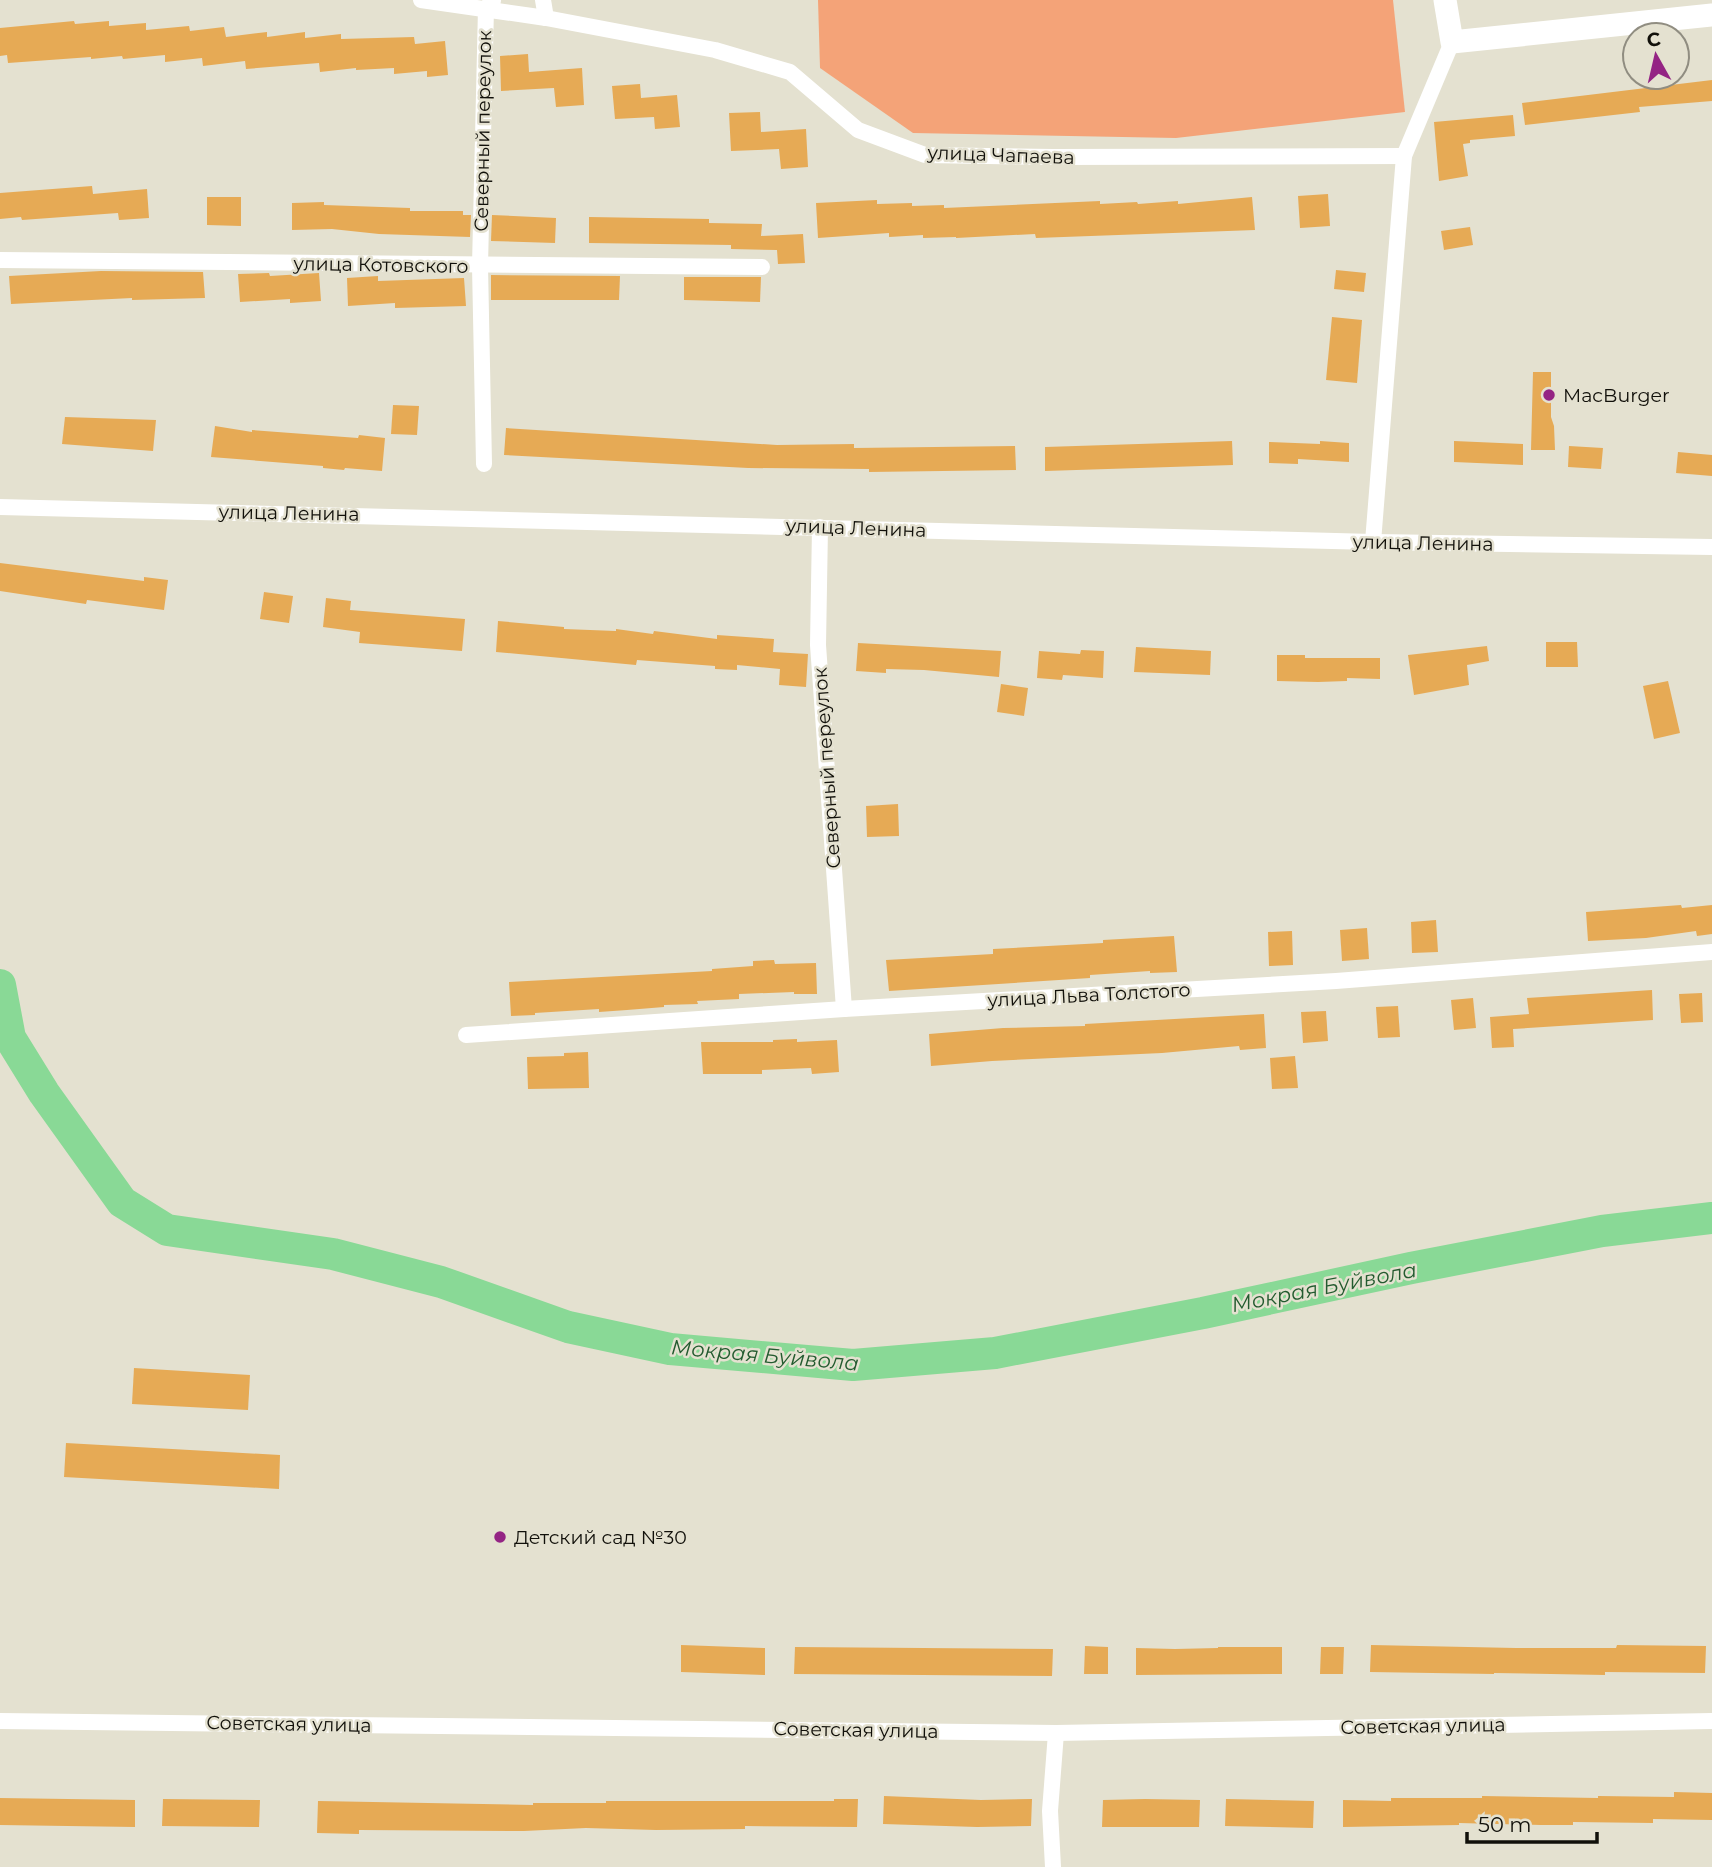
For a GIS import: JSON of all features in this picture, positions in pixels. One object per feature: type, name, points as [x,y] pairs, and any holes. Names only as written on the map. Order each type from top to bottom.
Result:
[{"type":"main road","points":[[1445,0],[1452,42],[1712,15]]},
{"type":"street","name":"улица Чапаева","points":[[421,0],[490,4],[546,18],[715,50],[790,72],[858,130],[925,155],[1404,156]]},
{"type":"street","points":[[543,0],[546,18]]},
{"type":"street","name":"Северный переулок","points":[[484,464],[480,266],[490,4]]},
{"type":"street","points":[[1373,542],[1404,156],[1452,42]]},
{"type":"street","name":"улица Котовского","points":[[0,260],[762,267]]},
{"type":"street","name":"улица Ленина","points":[[0,507],[1373,542],[1712,547]]},
{"type":"street","name":"Северный переулок","points":[[820,527],[818,645],[844,1009]]},
{"type":"street","name":"улица Льва Толстого","points":[[466,1035],[844,1009],[1336,981],[1712,952]]},
{"type":"street","name":"Советская улица","points":[[0,1721],[1056,1732],[1712,1721]]},
{"type":"street","points":[[1053,1867],[1051,1811],[1056,1732]]},
{"type":"shaded area","points":[[818,0],[1393,0],[1405,112],[1176,138],[913,133],[820,68]]},
{"type":"building","points":[[74,21],[75,24],[109,21],[109,26],[146,23],[146,30],[189,26],[190,31],[224,27],[226,37],[267,32],[267,37],[305,32],[305,38],[341,34],[341,39],[414,37],[415,44],[445,41],[448,75],[427,77],[427,71],[394,74],[394,68],[320,72],[319,63],[246,69],[245,61],[203,66],[202,58],[165,62],[165,55],[8,63],[7,55],[0,56],[0,28]]},
{"type":"building","points":[[528,54],[529,72],[582,68],[584,105],[556,107],[554,88],[501,91],[500,56]]},
{"type":"building","points":[[1712,80],[1712,101],[1639,107],[1640,112],[1525,125],[1522,103],[1621,91],[1691,91],[1691,83]]},
{"type":"building","points":[[640,84],[641,98],[677,95],[680,127],[655,129],[654,117],[615,119],[612,86]]},
{"type":"building","points":[[760,112],[761,132],[806,129],[808,167],[781,169],[779,149],[731,151],[729,113]]},
{"type":"building","points":[[1513,115],[1515,136],[1470,140],[1470,143],[1463,144],[1468,176],[1439,181],[1434,122]]},
{"type":"building","points":[[92,186],[93,194],[147,189],[149,218],[119,220],[118,213],[22,220],[21,217],[0,219],[0,193]]},
{"type":"building","points":[[1328,194],[1330,226],[1300,228],[1298,196]]},
{"type":"building","points":[[207,197],[241,197],[241,226],[207,225]]},
{"type":"building","points":[[1252,197],[1255,230],[1036,238],[1035,234],[956,238],[923,238],[923,235],[889,237],[889,233],[818,238],[816,203],[877,200],[877,204],[912,203],[912,206],[944,205],[944,208],[1100,201],[1100,204],[1138,204],[1178,201],[1178,204]]},
{"type":"building","points":[[324,202],[324,205],[410,208],[410,211],[463,211],[463,215],[471,215],[470,237],[379,234],[332,229],[292,230],[292,203]]},
{"type":"building","points":[[492,215],[556,218],[555,243],[491,241]]},
{"type":"building","points":[[589,217],[709,219],[709,223],[762,224],[761,236],[803,234],[805,263],[778,264],[777,250],[731,249],[731,245],[589,243]]},
{"type":"building","points":[[1470,227],[1473,245],[1444,250],[1441,231]]},
{"type":"building","points":[[1336,270],[1366,273],[1364,292],[1334,289]]},
{"type":"building","points":[[101,271],[203,272],[205,298],[132,298],[11,304],[9,276]]},
{"type":"building","points":[[269,273],[270,276],[319,273],[321,301],[290,303],[290,299],[240,302],[238,274]]},
{"type":"building","points":[[491,275],[620,276],[619,300],[491,300]]},
{"type":"building","points":[[378,276],[378,281],[464,278],[466,306],[395,308],[395,303],[348,306],[347,278]]},
{"type":"building","points":[[684,277],[761,277],[760,302],[684,300]]},
{"type":"building","points":[[1332,317],[1362,320],[1357,383],[1326,380]]},
{"type":"building","points":[[1533,372],[1551,372],[1551,417],[1555,450],[1531,450]]},
{"type":"building","points":[[393,405],[419,406],[417,435],[391,434]]},
{"type":"building","points":[[65,417],[156,420],[153,451],[62,444]]},
{"type":"building","points":[[215,426],[252,432],[385,438],[382,471],[344,470],[211,457]]},
{"type":"building","points":[[506,428],[777,445],[854,444],[854,448],[1015,446],[1016,470],[869,472],[869,469],[748,468],[504,455]]},
{"type":"building","points":[[1232,441],[1233,465],[1045,471],[1045,447]]},
{"type":"building","points":[[1320,441],[1349,443],[1349,462],[1298,459],[1298,464],[1269,463],[1269,442],[1320,444]]},
{"type":"building","points":[[1454,441],[1523,444],[1523,465],[1454,462]]},
{"type":"building","points":[[1569,446],[1603,448],[1601,469],[1568,467]]},
{"type":"building","points":[[1678,452],[1712,455],[1712,476],[1676,473]]},
{"type":"building","points":[[0,563],[144,581],[144,577],[168,580],[164,610],[87,600],[86,604],[0,591]]},
{"type":"building","points":[[264,592],[293,596],[289,623],[260,619]]},
{"type":"building","points":[[326,598],[351,601],[350,610],[465,619],[462,651],[359,643],[360,632],[323,627]]},
{"type":"building","points":[[498,621],[564,629],[616,629],[653,634],[654,631],[717,639],[717,635],[774,639],[773,652],[808,654],[806,687],[779,685],[780,669],[737,665],[737,670],[715,669],[715,666],[637,660],[636,665],[496,652]]},
{"type":"building","points":[[1546,642],[1577,642],[1578,667],[1546,667]]},
{"type":"building","points":[[858,643],[1001,651],[999,677],[924,670],[886,669],[886,673],[856,671]]},
{"type":"building","points":[[1487,646],[1489,661],[1467,665],[1469,685],[1414,695],[1408,655]]},
{"type":"building","points":[[1136,647],[1211,651],[1210,675],[1134,672]]},
{"type":"building","points":[[1081,650],[1104,651],[1103,678],[1063,675],[1062,680],[1037,678],[1039,651],[1080,654]]},
{"type":"building","points":[[1277,655],[1305,655],[1305,658],[1380,658],[1380,679],[1277,681]]},
{"type":"building","points":[[1668,681],[1680,733],[1654,739],[1643,686]]},
{"type":"building","points":[[1001,684],[1028,688],[1024,716],[997,712]]},
{"type":"building","points":[[898,804],[899,836],[867,837],[866,806]]},
{"type":"building","points":[[1681,905],[1682,908],[1712,905],[1712,934],[1697,936],[1696,931],[1646,938],[1588,941],[1586,912]]},
{"type":"building","points":[[1436,920],[1438,952],[1412,953],[1411,922]]},
{"type":"building","points":[[1367,928],[1369,959],[1342,961],[1340,930]]},
{"type":"building","points":[[1292,931],[1293,965],[1269,966],[1268,932]]},
{"type":"building","points":[[1174,936],[1177,972],[1150,971],[1090,975],[1090,978],[889,991],[886,960],[993,954],[993,949]]},
{"type":"building","points":[[774,960],[775,964],[816,963],[817,994],[739,994],[739,999],[697,1001],[698,1004],[511,1016],[509,982],[712,971],[753,966],[753,961]]},
{"type":"building","points":[[1652,990],[1653,1020],[1513,1029],[1514,1047],[1492,1048],[1490,1017],[1529,1014],[1527,998]]},
{"type":"building","points":[[1702,993],[1703,1022],[1681,1023],[1679,994]]},
{"type":"building","points":[[1473,998],[1476,1028],[1454,1030],[1451,1000]]},
{"type":"building","points":[[1398,1006],[1400,1037],[1378,1038],[1376,1007]]},
{"type":"building","points":[[1326,1011],[1328,1041],[1303,1043],[1301,1012]]},
{"type":"building","points":[[1264,1014],[1266,1048],[1240,1050],[1239,1046],[931,1066],[929,1034]]},
{"type":"building","points":[[797,1039],[797,1042],[837,1040],[839,1072],[812,1074],[811,1068],[762,1070],[762,1074],[703,1074],[701,1042],[773,1042]]},
{"type":"building","points":[[588,1052],[589,1088],[528,1089],[527,1057]]},
{"type":"building","points":[[1295,1056],[1298,1088],[1272,1089],[1270,1058]]},
{"type":"building","points":[[134,1368],[250,1375],[248,1410],[132,1404]]},
{"type":"building","points":[[66,1443],[280,1455],[279,1489],[64,1477]]},
{"type":"building","points":[[681,1645],[765,1648],[765,1675],[681,1672]]},
{"type":"building","points":[[1371,1645],[1516,1648],[1706,1646],[1705,1673],[1605,1672],[1605,1675],[1370,1672]]},
{"type":"building","points":[[1085,1646],[1108,1647],[1108,1674],[1084,1674]]},
{"type":"building","points":[[795,1647],[1053,1649],[1052,1676],[794,1674]]},
{"type":"building","points":[[1282,1647],[1282,1674],[1136,1675],[1136,1648]]},
{"type":"building","points":[[1321,1647],[1344,1647],[1343,1674],[1320,1674]]},
{"type":"building","points":[[1674,1792],[1712,1793],[1712,1820],[1653,1819],[1653,1823],[1573,1822],[1573,1825],[1459,1823],[1343,1827],[1343,1800],[1391,1801],[1391,1798],[1482,1796],[1674,1797]]},
{"type":"building","points":[[884,1796],[1032,1799],[1031,1826],[883,1824]]},
{"type":"building","points":[[0,1798],[135,1800],[135,1827],[0,1825]]},
{"type":"building","points":[[163,1799],[260,1800],[259,1827],[162,1826]]},
{"type":"building","points":[[858,1799],[857,1827],[359,1830],[359,1834],[317,1833],[318,1801],[533,1805],[606,1801]]},
{"type":"building","points":[[1226,1799],[1314,1801],[1313,1828],[1225,1826]]},
{"type":"building","points":[[1103,1800],[1200,1800],[1199,1827],[1102,1827]]},
{"type":"waterway","name":"Мокрая Буйвола","points":[[0,985],[10,1038],[44,1093],[122,1202],[167,1230],[333,1254],[441,1282],[568,1327],[670,1349],[853,1365],[995,1353],[1602,1231],[1712,1218]]},
{"type":"place","name":"MacBurger","points":[[1549,395]]},
{"type":"place","name":"Детский сад №30","points":[[500,1537]]}]
